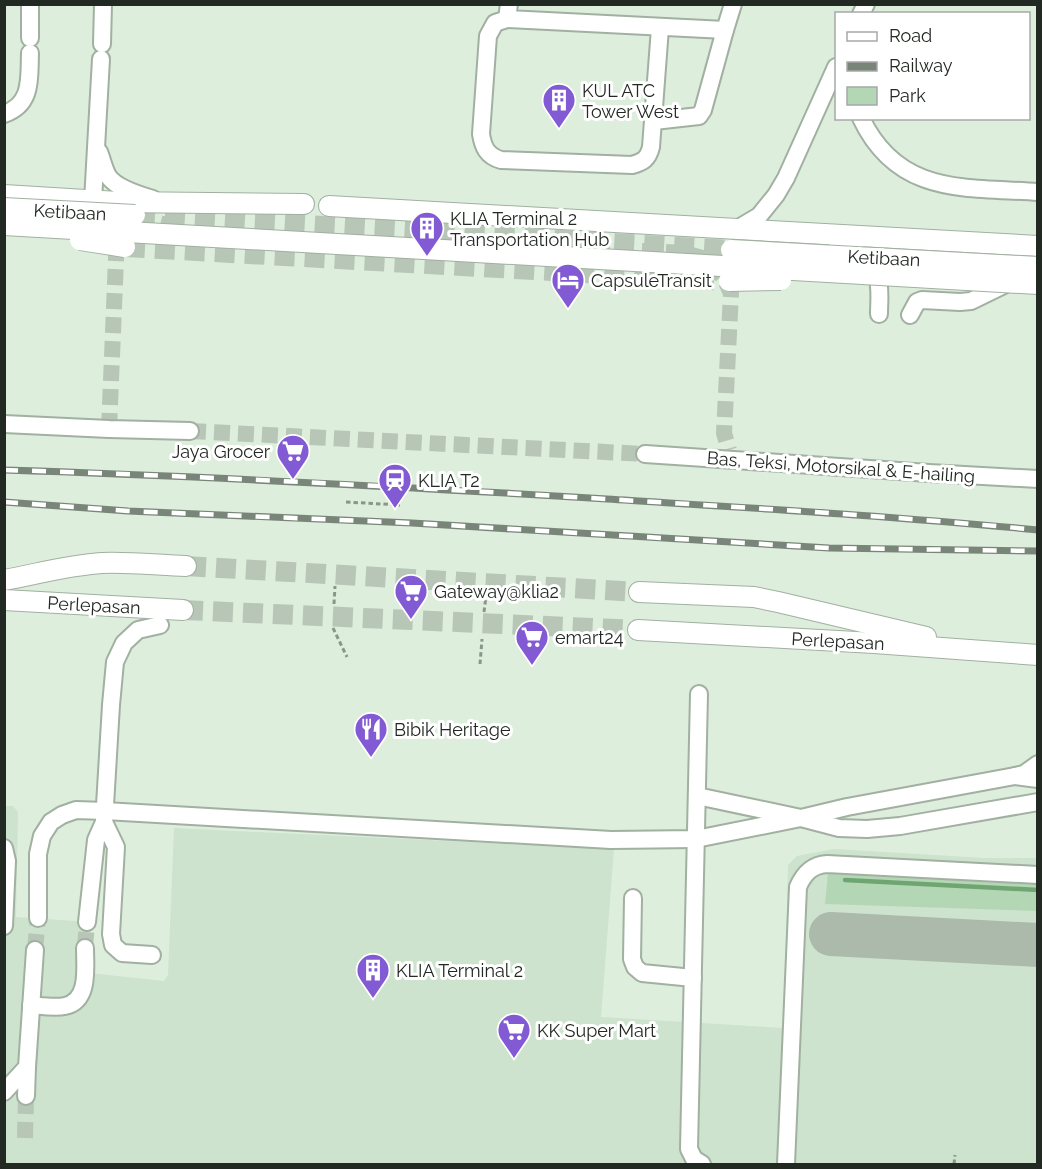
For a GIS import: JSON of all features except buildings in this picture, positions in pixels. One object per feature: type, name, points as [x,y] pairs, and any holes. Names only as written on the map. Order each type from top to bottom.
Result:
[{"type":"main road","points":[[4,195],[118,202],[304,204]]},
{"type":"main road","points":[[328,206],[1038,246]]},
{"type":"main road","name":"Ketibaan","points":[[4,208],[137,215]]},
{"type":"main road","points":[[4,216],[55,235],[85,242],[125,247]]},
{"type":"main road","points":[[4,225],[1038,284]]},
{"type":"main road","name":"Ketibaan","points":[[730,250],[1038,268]]},
{"type":"main road","points":[[729,281],[774,281],[939,262]]},
{"type":"main road","points":[[4,580],[102,563],[186,566]]},
{"type":"main road","points":[[639,592],[754,597],[999,653]]},
{"type":"main road","name":"Perlepasan","points":[[4,600],[183,610]]},
{"type":"main road","name":"Perlepasan","points":[[638,630],[1038,655]]},
{"type":"street","points":[[4,114],[16,108],[27,94],[30,4]]},
{"type":"street","points":[[93,201],[103,4]]},
{"type":"street","points":[[654,121],[699,116],[703,110],[733,4]]},
{"type":"street","points":[[660,28],[651,147],[649,155],[643,162],[632,165],[501,160],[486,151],[481,134],[488,36],[495,24],[508,12],[660,28],[725,30]]},
{"type":"street","points":[[737,229],[759,216],[776,195],[835,71]]},
{"type":"street","points":[[862,120],[867,131],[884,153],[922,179],[956,187],[1038,192]]},
{"type":"street","points":[[96,144],[108,176],[117,184],[137,194],[165,203]]},
{"type":"street","points":[[118,202],[137,215]]},
{"type":"street","points":[[822,234],[839,240],[864,258],[874,270],[878,278],[879,314]]},
{"type":"street","points":[[910,315],[917,302],[922,300],[971,301],[1038,268]]},
{"type":"street","points":[[4,424],[190,431]]},
{"type":"street","name":"Bas, Teksi, Motorsikal & E-hailing","points":[[645,454],[734,456],[1038,479]]},
{"type":"street","points":[[87,922],[96,840],[105,816],[115,662],[124,643],[138,630],[160,625]]},
{"type":"street","points":[[699,694],[689,1149],[694,1159],[702,1164]]},
{"type":"street","points":[[38,918],[38,854],[42,836],[51,822],[76,810],[105,816],[611,840],[696,839],[848,807],[1015,776],[1024,774],[1038,764]]},
{"type":"street","points":[[1015,776],[1038,779]]},
{"type":"street","points":[[697,796],[839,828],[867,829],[900,826],[1038,802]]},
{"type":"street","points":[[105,816],[116,847],[111,934],[113,945],[122,953],[152,955]]},
{"type":"street","points":[[4,848],[7,861],[4,926]]},
{"type":"street","points":[[786,1164],[798,887],[806,873],[813,867],[827,864],[1038,874]]},
{"type":"street","points":[[633,898],[632,959],[635,967],[642,973],[693,978]]},
{"type":"street","points":[[32,1005],[63,1007],[72,1004],[80,997],[84,983],[85,948]]},
{"type":"street","points":[[26,1096],[35,950]]},
{"type":"street","points":[[4,1092],[27,1067]]},
{"type":"path","points":[[346,502],[400,505]]},
{"type":"path","points":[[334,604],[335,586]]},
{"type":"path","points":[[484,612],[486,596]]},
{"type":"path","points":[[333,628],[347,657]]},
{"type":"path","points":[[480,664],[482,639]]},
{"type":"path","points":[[954,1164],[955,1155]]},
{"type":"shaded area","points":[[4,806],[13,806],[18,812],[16,917],[91,922],[90,973],[164,981],[168,975],[174,828],[614,849],[601,1017],[784,1028],[788,865],[797,856],[834,849],[985,858],[1037,858],[1037,1164],[5,1164]]},
{"type":"green space","points":[[828,872],[1037,881],[1037,911],[825,904]]},
{"type":"waterway","points":[[845,880],[1038,890]]},
{"type":"taxiway","points":[[831,934],[1038,945]]},
{"type":"tunnel","points":[[135,215],[731,250]]},
{"type":"tunnel","points":[[138,215],[159,223],[182,227]]},
{"type":"tunnel","points":[[109,429],[117,235]]},
{"type":"tunnel","points":[[522,245],[685,253],[706,259],[724,278],[731,293],[724,433],[729,450]]},
{"type":"tunnel","points":[[125,247],[729,281]]},
{"type":"tunnel","points":[[190,431],[645,454]]},
{"type":"tunnel","points":[[186,566],[639,592]]},
{"type":"tunnel","points":[[183,610],[638,630]]},
{"type":"tunnel","points":[[35,950],[38,918]]},
{"type":"tunnel","points":[[85,948],[87,922]]},
{"type":"tunnel","points":[[25,1138],[26,1096]]},
{"type":"railway","points":[[4,470],[381,486],[822,513],[1038,530]]},
{"type":"railway","points":[[4,502],[128,511],[412,523],[829,548],[1038,551]]},
{"type":"place","name":"KUL ATC Tower West","points":[[559,129]]},
{"type":"place","name":"KLIA Terminal 2 Transportation Hub","points":[[427,257]]},
{"type":"place","name":"CapsuleTransit","points":[[568,309]]},
{"type":"place","name":"Jaya Grocer","points":[[293,480]]},
{"type":"place","name":"KLIA T2","points":[[395,509]]},
{"type":"place","name":"Gateway@klia2","points":[[411,620]]},
{"type":"place","name":"emart24","points":[[532,666]]},
{"type":"place","name":"Bibik Heritage","points":[[371,758]]},
{"type":"place","name":"KLIA Terminal 2","points":[[373,999]]},
{"type":"place","name":"KK Super Mart","points":[[514,1059]]}]
